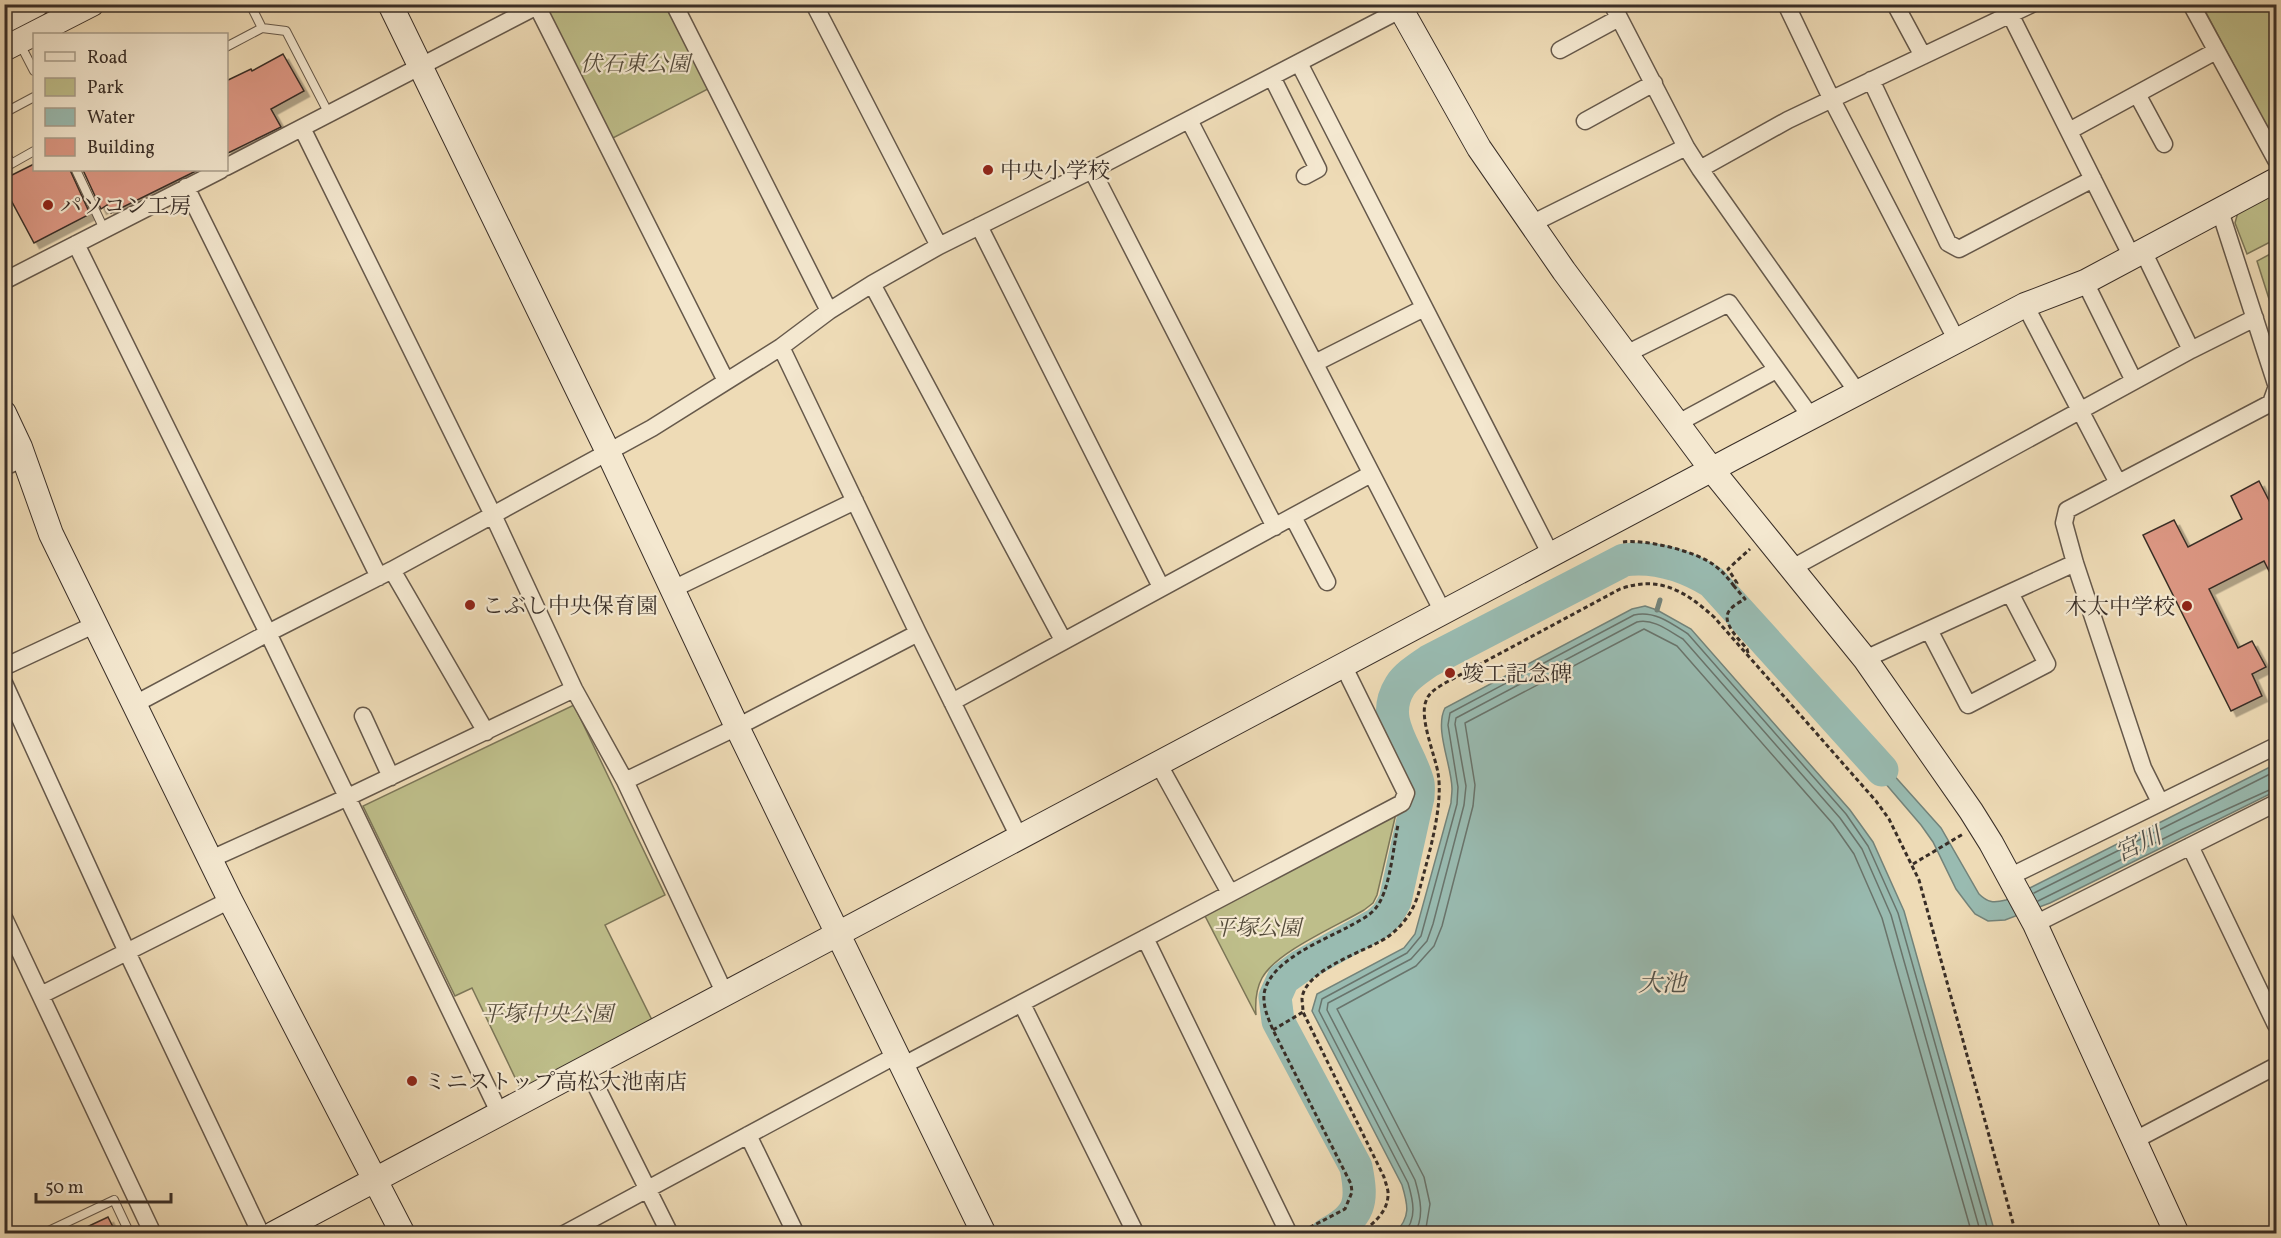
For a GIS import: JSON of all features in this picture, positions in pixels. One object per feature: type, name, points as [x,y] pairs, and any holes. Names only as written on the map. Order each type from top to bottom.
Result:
[{"type":"street","points":[[4,21],[37,4]]},
{"type":"street","points":[[35,33],[92,4]]},
{"type":"street","points":[[390,4],[984,1233]]},
{"type":"street","points":[[674,4],[829,311]]},
{"type":"street","points":[[814,4],[939,246]]},
{"type":"street","points":[[1786,4],[1831,98],[1957,340]]},
{"type":"street","points":[[1896,4],[1923,56]]},
{"type":"street","points":[[1700,169],[1831,98],[2011,16],[2032,4]]},
{"type":"street","points":[[2191,4],[2277,160]]},
{"type":"street","points":[[228,166],[539,5],[726,381]]},
{"type":"street","points":[[135,704],[268,633],[386,574],[652,428],[781,347],[829,311],[939,246],[1299,63],[1399,7],[1479,148],[1564,271],[1712,470],[1865,659],[1971,811],[2032,920],[2177,1233]]},
{"type":"street","points":[[1560,50],[1615,11],[1686,147],[1858,393]]},
{"type":"street","points":[[2011,16],[2093,179],[2191,350]]},
{"type":"street","points":[[12,45],[33,34]]},
{"type":"street","points":[[2069,131],[2216,51]]},
{"type":"street","points":[[1299,63],[1551,555]]},
{"type":"street","points":[[1272,77],[1318,169],[1305,176]]},
{"type":"street","points":[[1871,81],[1948,243],[1959,249],[2093,179]]},
{"type":"street","points":[[1585,121],[1654,83]]},
{"type":"street","points":[[2137,94],[2164,144]]},
{"type":"street","points":[[1189,120],[1443,612]]},
{"type":"street","points":[[302,128],[493,515],[574,689],[625,781],[724,994]]},
{"type":"street","points":[[1531,224],[1686,147]]},
{"type":"street","points":[[1092,170],[1275,527]]},
{"type":"street","points":[[4,281],[219,171]]},
{"type":"street","points":[[273,1233],[1957,340],[2025,305],[2085,282],[2277,180]]},
{"type":"street","points":[[186,187],[386,574],[486,732]]},
{"type":"street","points":[[2160,802],[2143,768],[2075,563],[2064,523],[2067,510],[2271,403],[2277,387],[2220,211]]},
{"type":"street","points":[[979,226],[1161,588]]},
{"type":"street","points":[[76,244],[348,797],[500,1114]]},
{"type":"street","points":[[2085,282],[2134,381]]},
{"type":"street","points":[[872,284],[1064,640]]},
{"type":"street","points":[[1626,354],[1729,303],[1811,417]]},
{"type":"street","points":[[2025,305],[2118,483]]},
{"type":"street","points":[[1315,363],[1425,308]]},
{"type":"street","points":[[1792,568],[2191,350],[2255,318]]},
{"type":"street","points":[[781,347],[1019,837]]},
{"type":"street","points":[[1678,423],[1776,370]]},
{"type":"street","points":[[4,413],[13,429],[15,463],[230,900],[403,1233]]},
{"type":"street","points":[[952,702],[1371,474]]},
{"type":"street","points":[[673,589],[855,501]]},
{"type":"street","points":[[1293,517],[1327,582]]},
{"type":"street","points":[[1865,659],[2075,563]]},
{"type":"street","points":[[1929,630],[1968,705],[2047,664],[2010,593]]},
{"type":"street","points":[[4,667],[96,624]]},
{"type":"street","points":[[625,781],[918,633]]},
{"type":"street","points":[[564,1233],[748,1135],[1022,1004],[1402,803],[1406,793],[1343,665]]},
{"type":"street","points":[[4,683],[127,952],[261,1233]]},
{"type":"street","points":[[211,858],[391,777],[574,689]]},
{"type":"street","points":[[363,716],[391,777]]},
{"type":"street","points":[[2011,880],[2160,802],[2277,746]]},
{"type":"street","points":[[1158,763],[1230,893]]},
{"type":"street","points":[[2032,920],[2277,803]]},
{"type":"street","points":[[2190,846],[2277,1025]]},
{"type":"street","points":[[41,995],[230,900]]},
{"type":"street","points":[[4,918],[153,1233]]},
{"type":"street","points":[[1145,938],[1289,1233]]},
{"type":"street","points":[[1022,1004],[1136,1233]]},
{"type":"street","points":[[2135,1140],[2277,1066]]},
{"type":"street","points":[[587,1068],[670,1233]]},
{"type":"street","points":[[748,1135],[796,1233]]},
{"type":"lane","points":[[250,4],[262,28]]},
{"type":"lane","points":[[228,46],[262,28],[286,31],[329,114]]},
{"type":"lane","points":[[12,45],[33,69]]},
{"type":"lane","points":[[4,113],[33,98]]},
{"type":"lane","points":[[4,150],[11,164],[33,152]]},
{"type":"lane","points":[[76,171],[104,229]]},
{"type":"lane","points":[[42,1233],[114,1200],[130,1233]]},
{"type":"path","points":[[1616,545],[1624,542],[1650,542],[1703,558],[1713,564],[1745,599],[1729,611],[1728,624],[1747,649],[1748,655]]},
{"type":"path","points":[[1734,586],[1737,583],[1728,569],[1751,548],[1758,556]]},
{"type":"path","points":[[1359,1233],[1374,1223],[1382,1212],[1388,1196],[1384,1177],[1303,1012],[1302,997],[1306,987],[1330,967],[1385,939],[1398,929],[1413,908],[1439,804],[1439,776],[1424,715],[1425,701],[1433,690],[1620,589],[1635,584],[1650,583],[1669,586],[1685,594],[1714,617],[1876,801],[1889,819],[1919,880],[2016,1233]]},
{"type":"path","points":[[1298,1233],[1345,1209],[1352,1192],[1351,1184],[1266,1015],[1264,993],[1276,971],[1294,956],[1358,921],[1377,907],[1385,890],[1402,803]]},
{"type":"path","points":[[1912,864],[1963,834],[1958,825]]},
{"type":"path","points":[[1273,1030],[1303,1012]]},
{"type":"green space","name":"伏石東公園","points":[[564,5],[668,5],[708,89],[611,139],[549,12]]},
{"type":"green space","points":[[2202,5],[2276,5],[2276,144]]},
{"type":"green space","points":[[2276,192],[2276,239],[2247,254],[2235,223],[2238,212]]},
{"type":"green space","points":[[2276,251],[2276,321],[2257,261]]},
{"type":"green space","name":"平塚中央公園","points":[[574,705],[665,895],[605,925],[652,1020],[521,1090],[472,988],[455,996],[363,806]]},
{"type":"green space","name":"平塚公園","points":[[1397,809],[1377,895],[1373,903],[1293,949],[1269,968],[1258,987],[1256,1015],[1203,912]]},
{"type":"water","name":"大池","points":[[1645,606],[1691,629],[1850,810],[1873,842],[1904,911],[1995,1233],[1395,1233],[1404,1222],[1407,1210],[1402,1185],[1312,1011],[1317,994],[1404,948],[1415,934],[1451,803],[1451,780],[1441,726],[1445,708],[1632,609]]},
{"type":"water","name":"宮川","points":[[1857,734],[1941,828],[1979,894],[1991,902],[2006,900],[2276,764],[2276,791],[2050,903],[2005,920],[1988,921],[1975,914],[1968,905],[1956,889],[1933,842],[1921,825],[1849,741]]},
{"type":"building","points":[[283,54],[304,91],[271,109],[281,127],[228,153],[228,80],[251,69],[252,71]]},
{"type":"building","points":[[33,164],[33,171],[70,171],[90,214],[34,243],[4,187],[4,179]]},
{"type":"building","points":[[83,171],[196,171],[111,213],[107,205],[101,209]]},
{"type":"building","points":[[2259,481],[2277,516],[2277,587],[2264,561],[2209,589],[2238,648],[2252,641],[2266,667],[2252,674],[2262,696],[2231,711],[2143,535],[2174,520],[2188,547],[2242,519],[2231,496]]},
{"type":"building","points":[[108,1217],[116,1233],[74,1233]]},
{"type":"waterway","points":[[1327,1234],[1347,1221],[1357,1207],[1359,1190],[1356,1167],[1278,1021],[1275,997],[1283,979],[1301,966],[1377,924],[1387,915],[1395,901],[1418,797],[1418,783],[1398,735],[1392,711],[1400,686],[1409,676],[1429,661],[1624,560],[1659,561],[1692,571],[1712,582],[1882,770]]},
{"type":"waterway","points":[[1668,574],[1671,565]]},
{"type":"waterway","points":[[1657,610],[1660,600]]},
{"type":"place","name":"中央小学校","points":[[988,170]]},
{"type":"place","name":"パソコン工房","points":[[48,205]]},
{"type":"place","name":"こぶし中央保育園","points":[[470,605]]},
{"type":"place","name":"木太中学校","points":[[2187,606]]},
{"type":"place","name":"竣工記念碑","points":[[1450,673]]},
{"type":"place","name":"ミニストップ高松大池南店","points":[[412,1081]]}]
